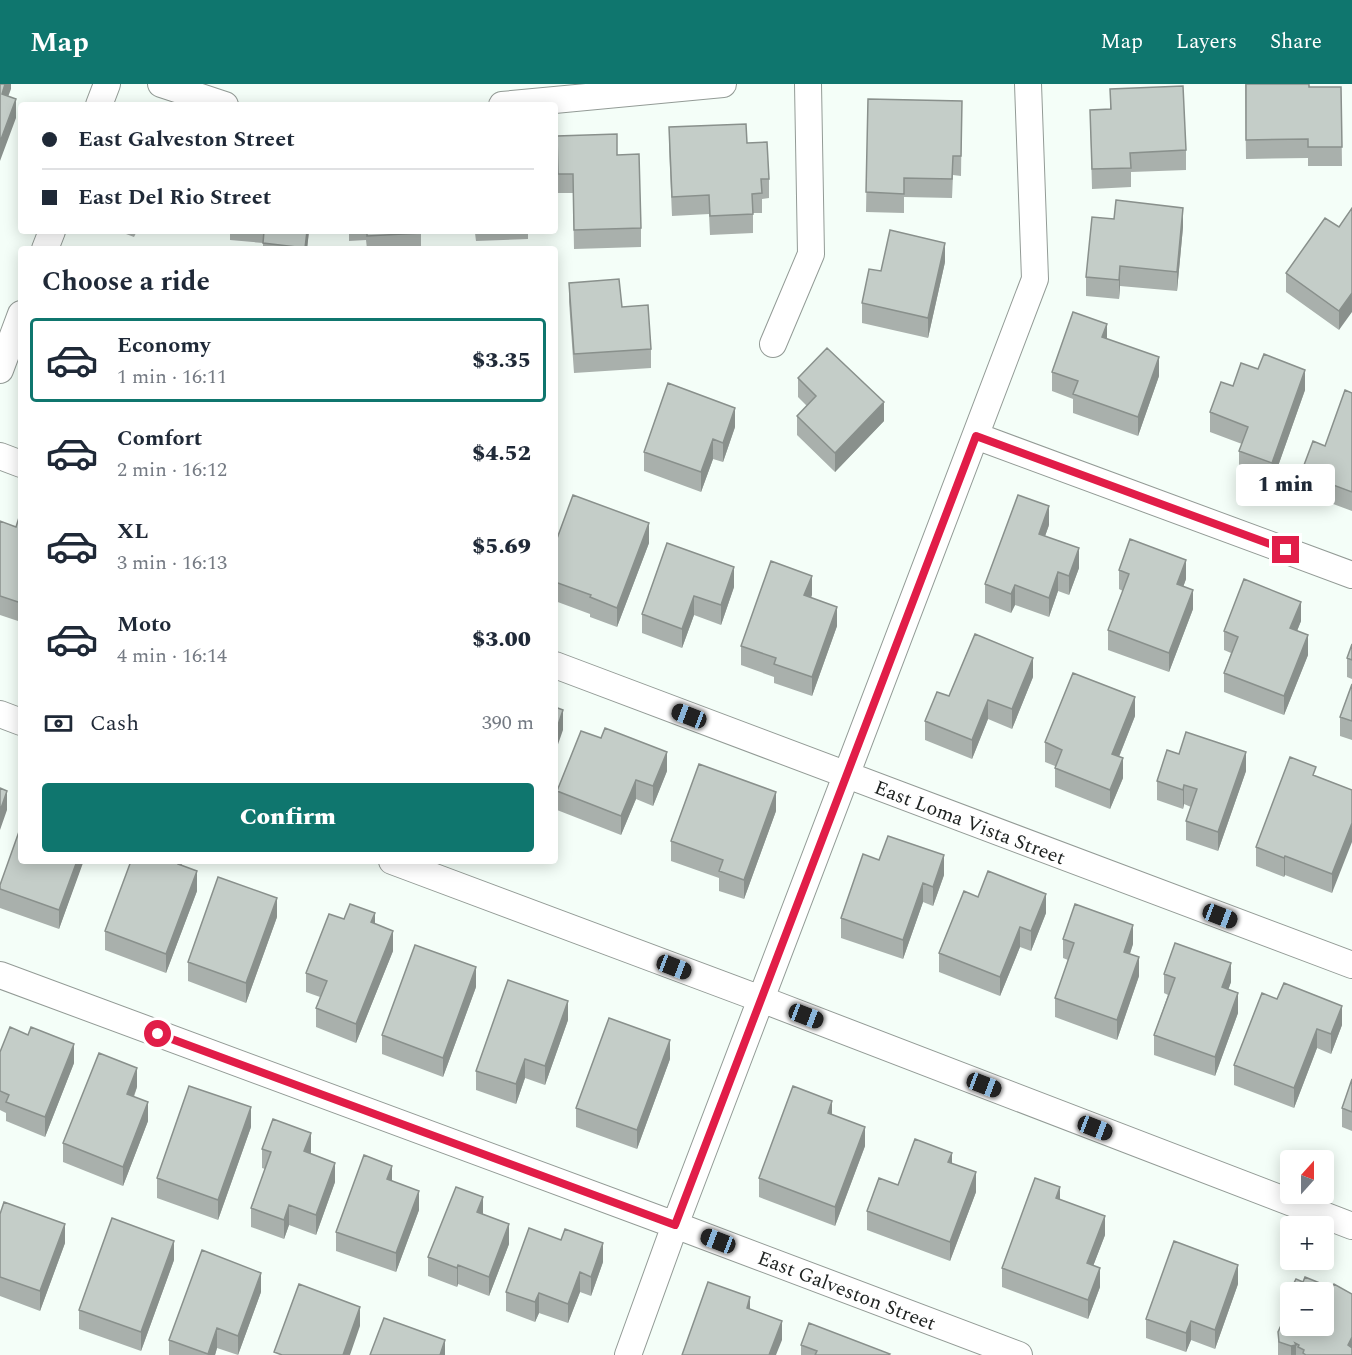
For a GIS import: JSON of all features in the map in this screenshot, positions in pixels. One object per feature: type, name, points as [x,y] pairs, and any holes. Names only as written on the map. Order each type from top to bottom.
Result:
[{"type":"street","points":[[100,102],[107,84]]},
{"type":"street","points":[[161,84],[216,102]]},
{"type":"street","points":[[534,102],[723,84]]},
{"type":"street","points":[[772,344],[811,254],[808,84]]},
{"type":"street","points":[[628,1355],[675,1225],[1035,279],[1028,84]]},
{"type":"street","points":[[0,370],[18,322]]},
{"type":"street","points":[[976,436],[1352,575]]},
{"type":"street","points":[[0,456],[18,463]]},
{"type":"street","name":"East Loma Vista Street","points":[[558,666],[1352,965]]},
{"type":"street","points":[[0,714],[18,721]]},
{"type":"street","points":[[400,864],[761,999],[1352,1226]]},
{"type":"street","name":"East Galveston Street","points":[[0,975],[1019,1355]]},
{"type":"building","points":[[0,84],[5,84],[2,94],[16,99],[0,142]]},
{"type":"building","points":[[1246,84],[1309,84],[1309,87],[1341,87],[1342,147],[1308,147],[1308,139],[1246,140]]},
{"type":"building","points":[[1183,86],[1186,150],[1130,153],[1131,168],[1092,169],[1090,110],[1111,109],[1110,89]]},
{"type":"building","points":[[868,99],[962,101],[961,156],[953,156],[952,179],[904,178],[904,194],[866,192]]},
{"type":"building","points":[[746,124],[747,143],[767,142],[769,179],[761,179],[762,193],[752,194],[753,214],[710,216],[709,195],[672,197],[669,127]]},
{"type":"building","points":[[617,134],[617,155],[639,154],[641,228],[574,230],[573,174],[558,174],[558,136]]},
{"type":"building","points":[[1116,200],[1183,208],[1177,272],[1120,266],[1119,280],[1086,277],[1092,217],[1114,219]]},
{"type":"building","points":[[1352,208],[1352,293],[1339,311],[1286,273],[1325,218],[1339,227]]},
{"type":"building","points":[[890,230],[945,243],[928,318],[862,303],[869,269],[881,271]]},
{"type":"building","points":[[264,234],[307,234],[305,246],[263,243]]},
{"type":"building","points":[[367,234],[403,234],[367,236]]},
{"type":"building","points":[[619,279],[622,307],[648,305],[651,349],[574,354],[569,283]]},
{"type":"building","points":[[1073,312],[1107,324],[1102,337],[1159,357],[1138,417],[1073,394],[1078,381],[1052,372]]},
{"type":"building","points":[[827,348],[884,402],[835,453],[797,416],[816,396],[798,378]]},
{"type":"building","points":[[1264,354],[1305,370],[1272,463],[1239,451],[1248,427],[1210,412],[1221,382],[1233,386],[1241,363],[1258,369]]},
{"type":"building","points":[[668,383],[735,408],[723,443],[713,439],[701,472],[644,452]]},
{"type":"building","points":[[1345,390],[1352,393],[1352,492],[1301,473],[1313,441],[1325,446]]},
{"type":"building","points":[[573,495],[649,523],[617,608],[590,597],[591,595],[558,583],[558,536]]},
{"type":"building","points":[[1018,495],[1049,506],[1039,534],[1079,548],[1069,576],[1058,572],[1049,598],[1015,585],[1011,594],[985,584]]},
{"type":"building","points":[[0,521],[16,527],[18,521],[18,602],[0,596]]},
{"type":"building","points":[[1130,539],[1186,560],[1177,584],[1193,590],[1169,653],[1108,630],[1129,574],[1119,570]]},
{"type":"building","points":[[667,543],[734,567],[721,605],[694,596],[682,629],[642,614]]},
{"type":"building","points":[[771,561],[812,576],[804,595],[837,607],[812,677],[774,664],[776,658],[741,646]]},
{"type":"building","points":[[1244,579],[1301,602],[1290,628],[1308,635],[1284,696],[1224,673],[1238,637],[1224,631]]},
{"type":"building","points":[[975,634],[1033,658],[1012,709],[988,700],[972,740],[925,721],[937,692],[949,696]]},
{"type":"building","points":[[1352,644],[1352,660],[1347,658]]},
{"type":"building","points":[[1073,673],[1135,697],[1112,754],[1123,758],[1110,790],[1055,768],[1062,750],[1045,742]]},
{"type":"building","points":[[1352,684],[1352,721],[1340,717]]},
{"type":"building","points":[[558,708],[563,710],[558,725]]},
{"type":"building","points":[[605,728],[667,752],[653,786],[636,780],[621,816],[558,791],[581,731],[601,738]]},
{"type":"building","points":[[1186,732],[1246,752],[1218,832],[1186,821],[1197,789],[1184,785],[1183,790],[1157,781],[1167,750],[1179,754]]},
{"type":"building","points":[[1290,757],[1316,767],[1313,775],[1352,790],[1352,823],[1332,874],[1256,847]]},
{"type":"building","points":[[699,764],[776,792],[744,880],[719,871],[723,860],[671,841]]},
{"type":"building","points":[[0,788],[7,791],[0,811]]},
{"type":"building","points":[[18,834],[18,864],[76,864],[59,910],[0,889]]},
{"type":"building","points":[[888,836],[944,855],[933,887],[923,883],[903,940],[841,918],[863,854],[879,860]]},
{"type":"building","points":[[130,864],[178,864],[197,871],[166,954],[105,931]]},
{"type":"building","points":[[988,871],[1046,894],[1031,931],[1020,927],[1000,977],[939,953],[964,891],[978,897]]},
{"type":"building","points":[[218,877],[277,898],[246,983],[188,962]]},
{"type":"building","points":[[350,904],[375,913],[371,922],[393,931],[356,1024],[316,1008],[327,981],[306,973],[329,914],[344,919]]},
{"type":"building","points":[[1075,904],[1133,925],[1124,952],[1139,957],[1117,1020],[1055,998],[1074,943],[1063,939]]},
{"type":"building","points":[[1175,943],[1231,963],[1222,987],[1238,993],[1215,1057],[1154,1035],[1175,978],[1164,974]]},
{"type":"building","points":[[415,945],[476,967],[443,1058],[382,1035]]},
{"type":"building","points":[[508,980],[568,1001],[545,1066],[525,1059],[516,1084],[476,1071]]},
{"type":"building","points":[[1284,983],[1342,1006],[1331,1034],[1317,1029],[1294,1088],[1234,1065],[1262,993],[1277,999]]},
{"type":"building","points":[[609,1018],[670,1040],[637,1130],[576,1108]]},
{"type":"building","points":[[10,1027],[28,1035],[31,1027],[74,1044],[45,1117],[6,1102],[9,1095],[0,1091],[0,1052]]},
{"type":"building","points":[[99,1053],[137,1068],[127,1094],[148,1102],[123,1167],[63,1143]]},
{"type":"building","points":[[1352,1079],[1352,1112],[1342,1108]]},
{"type":"building","points":[[189,1086],[251,1107],[218,1200],[157,1178]]},
{"type":"building","points":[[793,1086],[832,1101],[828,1113],[865,1127],[835,1207],[759,1178]]},
{"type":"building","points":[[273,1119],[311,1133],[304,1151],[335,1163],[316,1215],[289,1205],[284,1220],[251,1208],[271,1152],[262,1149]]},
{"type":"building","points":[[915,1139],[952,1153],[948,1162],[976,1172],[950,1242],[867,1211],[879,1178],[898,1185]]},
{"type":"building","points":[[364,1155],[392,1166],[387,1179],[419,1191],[396,1253],[336,1232]]},
{"type":"building","points":[[1035,1178],[1060,1187],[1056,1198],[1105,1216],[1087,1263],[1100,1268],[1088,1300],[1002,1268]]},
{"type":"building","points":[[456,1187],[483,1197],[477,1212],[509,1224],[489,1277],[428,1257]]},
{"type":"building","points":[[4,1202],[65,1224],[40,1291],[0,1277],[0,1214]]},
{"type":"building","points":[[112,1218],[174,1241],[141,1332],[79,1310]]},
{"type":"building","points":[[529,1228],[561,1240],[565,1229],[603,1243],[591,1277],[580,1272],[568,1304],[539,1293],[535,1302],[506,1292]]},
{"type":"building","points":[[1174,1241],[1238,1265],[1215,1330],[1191,1321],[1186,1333],[1146,1319]]},
{"type":"building","points":[[202,1250],[261,1273],[238,1336],[217,1328],[208,1354],[169,1340]]},
{"type":"building","points":[[1305,1277],[1317,1282],[1303,1282]]},
{"type":"building","points":[[708,1282],[750,1297],[747,1308],[782,1321],[769,1355],[682,1355]]},
{"type":"building","points":[[299,1284],[360,1307],[343,1355],[282,1355],[274,1352]]},
{"type":"building","points":[[1334,1284],[1352,1294],[1352,1337],[1348,1345],[1352,1348],[1352,1355],[1306,1355],[1303,1353],[1304,1350],[1295,1343],[1296,1345],[1291,1346],[1279,1342],[1280,1328],[1280,1336],[1334,1336]]},
{"type":"building","points":[[384,1318],[445,1340],[440,1355],[370,1355]]},
{"type":"building","points":[[809,1323],[890,1354],[815,1355],[817,1351],[801,1345]]},
{"type":"route","points":[[158,1034],[675,1225],[976,436],[1286,550]]}]
